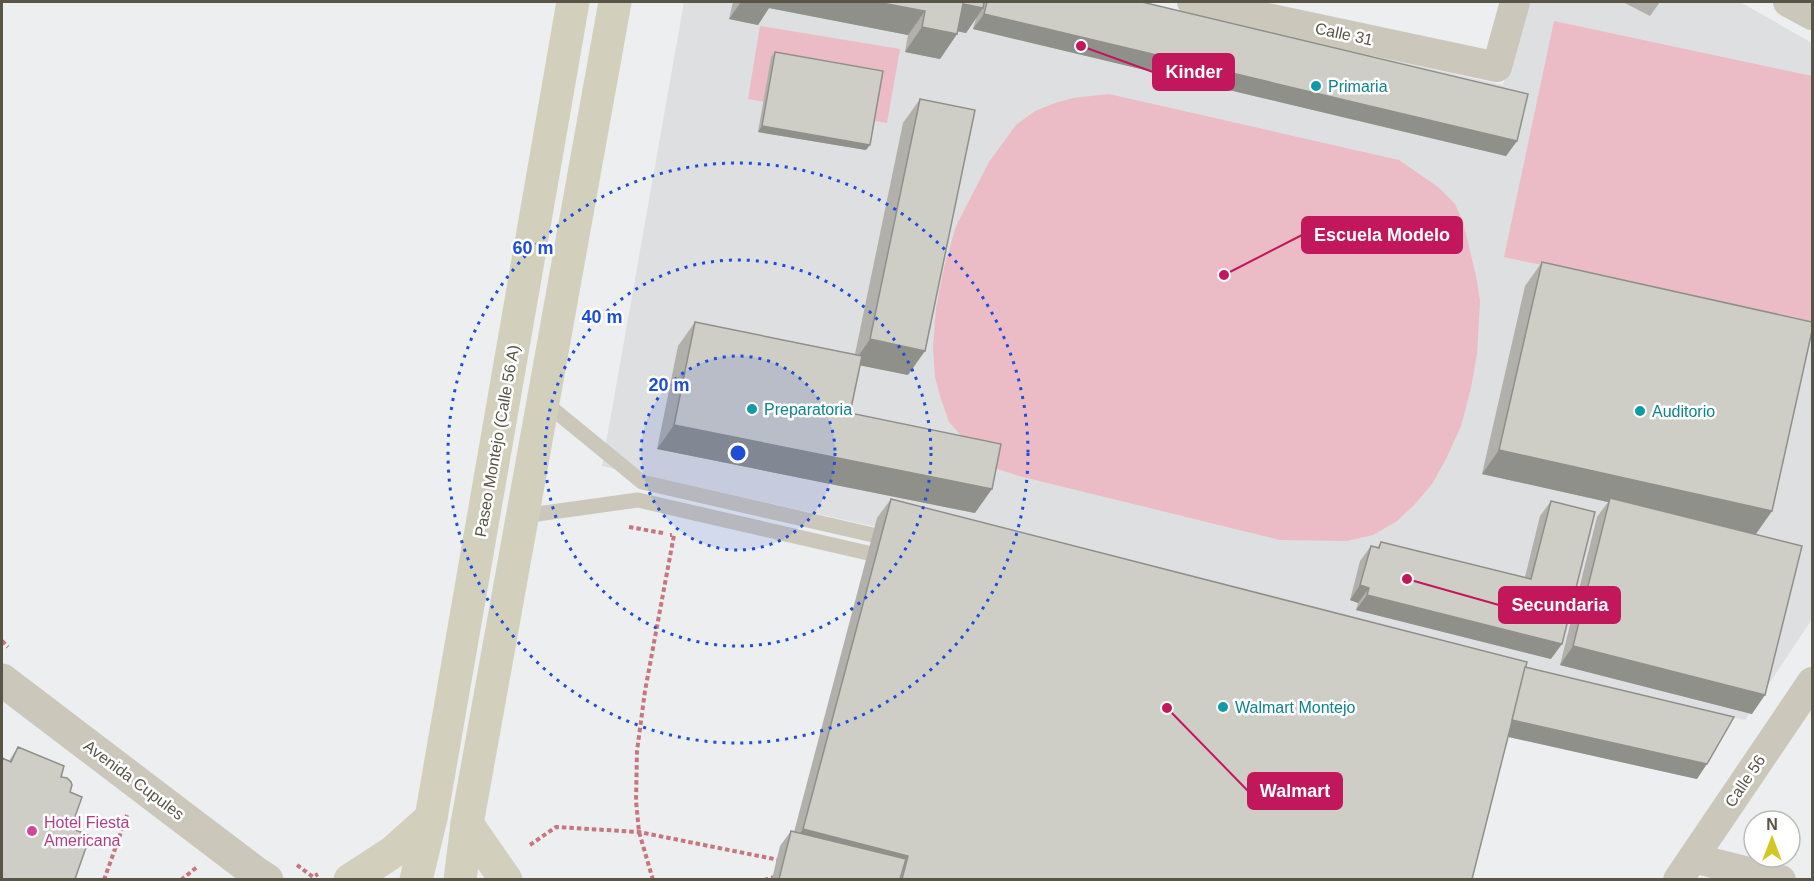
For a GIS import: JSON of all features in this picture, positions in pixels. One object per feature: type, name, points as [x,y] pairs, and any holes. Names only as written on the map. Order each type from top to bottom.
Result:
[{"type":"main road","name":"Paseo Montejo (Calle 56 A)","points":[[416,879],[431,818],[573,2]]},
{"type":"main road","points":[[460,879],[467,824],[615,2]]},
{"type":"main road","points":[[350,879],[393,852],[431,818]]},
{"type":"main road","points":[[467,824],[506,879]]},
{"type":"street","name":"Calle 31","points":[[1192,2],[1497,67],[1515,2]]},
{"type":"street","points":[[1788,2],[1812,15]]},
{"type":"street","name":"Avenida Cupules","points":[[2,680],[260,877]]},
{"type":"street","name":"Calle 56","points":[[1685,869],[1812,682]]},
{"type":"street","points":[[1685,869],[1780,879]]},
{"type":"lane","points":[[543,401],[642,482],[873,535]]},
{"type":"lane","points":[[523,516],[638,500],[868,553]]},
{"type":"path","points":[[620,525],[674,535],[640,724],[635,779],[639,832],[652,879]]},
{"type":"path","points":[[104,879],[128,813]]},
{"type":"path","points":[[530,845],[556,827],[639,832],[783,861]]},
{"type":"path","points":[[181,879],[198,866]]},
{"type":"path","points":[[764,879],[779,876]]},
{"type":"shaded area","points":[[684,2],[1137,2],[1503,85],[1525,2],[1740,2],[1812,43],[1812,619],[1745,720],[602,466]]},
{"type":"shaded area","points":[[1554,21],[1812,76],[1812,322],[1504,257]]},
{"type":"shaded area","points":[[760,26],[900,49],[887,123],[748,99]]},
{"type":"shaded area","points":[[1109,94],[1399,160],[1438,187],[1455,204],[1463,222],[1480,301],[1477,354],[1471,388],[1461,426],[1446,459],[1432,484],[1397,521],[1373,535],[1347,541],[1280,540],[1019,476],[988,466],[949,422],[935,377],[933,347],[936,308],[944,267],[956,226],[989,162],[1016,125],[1035,111],[1055,103],[1073,98]]},
{"type":"building","points":[[877,2],[984,2],[983,8],[963,4],[957,34],[922,27],[925,11]]},
{"type":"building","points":[[987,2],[1142,2],[1528,94],[1517,141],[984,14]]},
{"type":"building","points":[[775,52],[883,71],[870,145],[762,126]]},
{"type":"building","points":[[920,99],[975,110],[925,351],[870,339]]},
{"type":"building","name":"Auditorio","points":[[1542,262],[1812,322],[1812,331],[1772,511],[1499,450]]},
{"type":"building","name":"Preparatoria","points":[[695,322],[862,356],[850,413],[1001,444],[992,489],[674,425]]},
{"type":"building","points":[[1610,498],[1802,546],[1765,695],[1573,646]]},
{"type":"building","name":"Walmart Montejo","points":[[891,499],[1527,662],[1472,879],[902,879],[908,856],[803,829]]},
{"type":"building","points":[[1551,501],[1595,512],[1562,644],[1367,595],[1369,588],[1360,585],[1371,546],[1379,548],[1381,542],[1531,579]]},
{"type":"building","points":[[1525,667],[1734,717],[1707,764],[1512,720]]},
{"type":"building","name":"Hotel Fiesta Americana","points":[[18,747],[64,766],[61,777],[71,782],[70,792],[82,797],[71,828],[90,836],[75,879],[2,879],[2,758],[11,762]]},
{"type":"building","points":[[791,831],[906,859],[900,879],[779,879]]},
{"type":"place","name":"Kinder","points":[[1081,46]]},
{"type":"place","name":"Primaria","points":[[1316,86]]},
{"type":"place","name":"Escuela Modelo","points":[[1224,275]]},
{"type":"place","name":"Preparatoria","points":[[752,409]]},
{"type":"place","name":"Auditorio","points":[[1640,411]]},
{"type":"place","name":"Secundaria","points":[[1407,579]]},
{"type":"place","name":"Walmart Montejo","points":[[1223,707]]},
{"type":"place","name":"Walmart","points":[[1167,708]]},
{"type":"place","name":"Hotel Fiesta Americana","points":[[32,831]]}]
